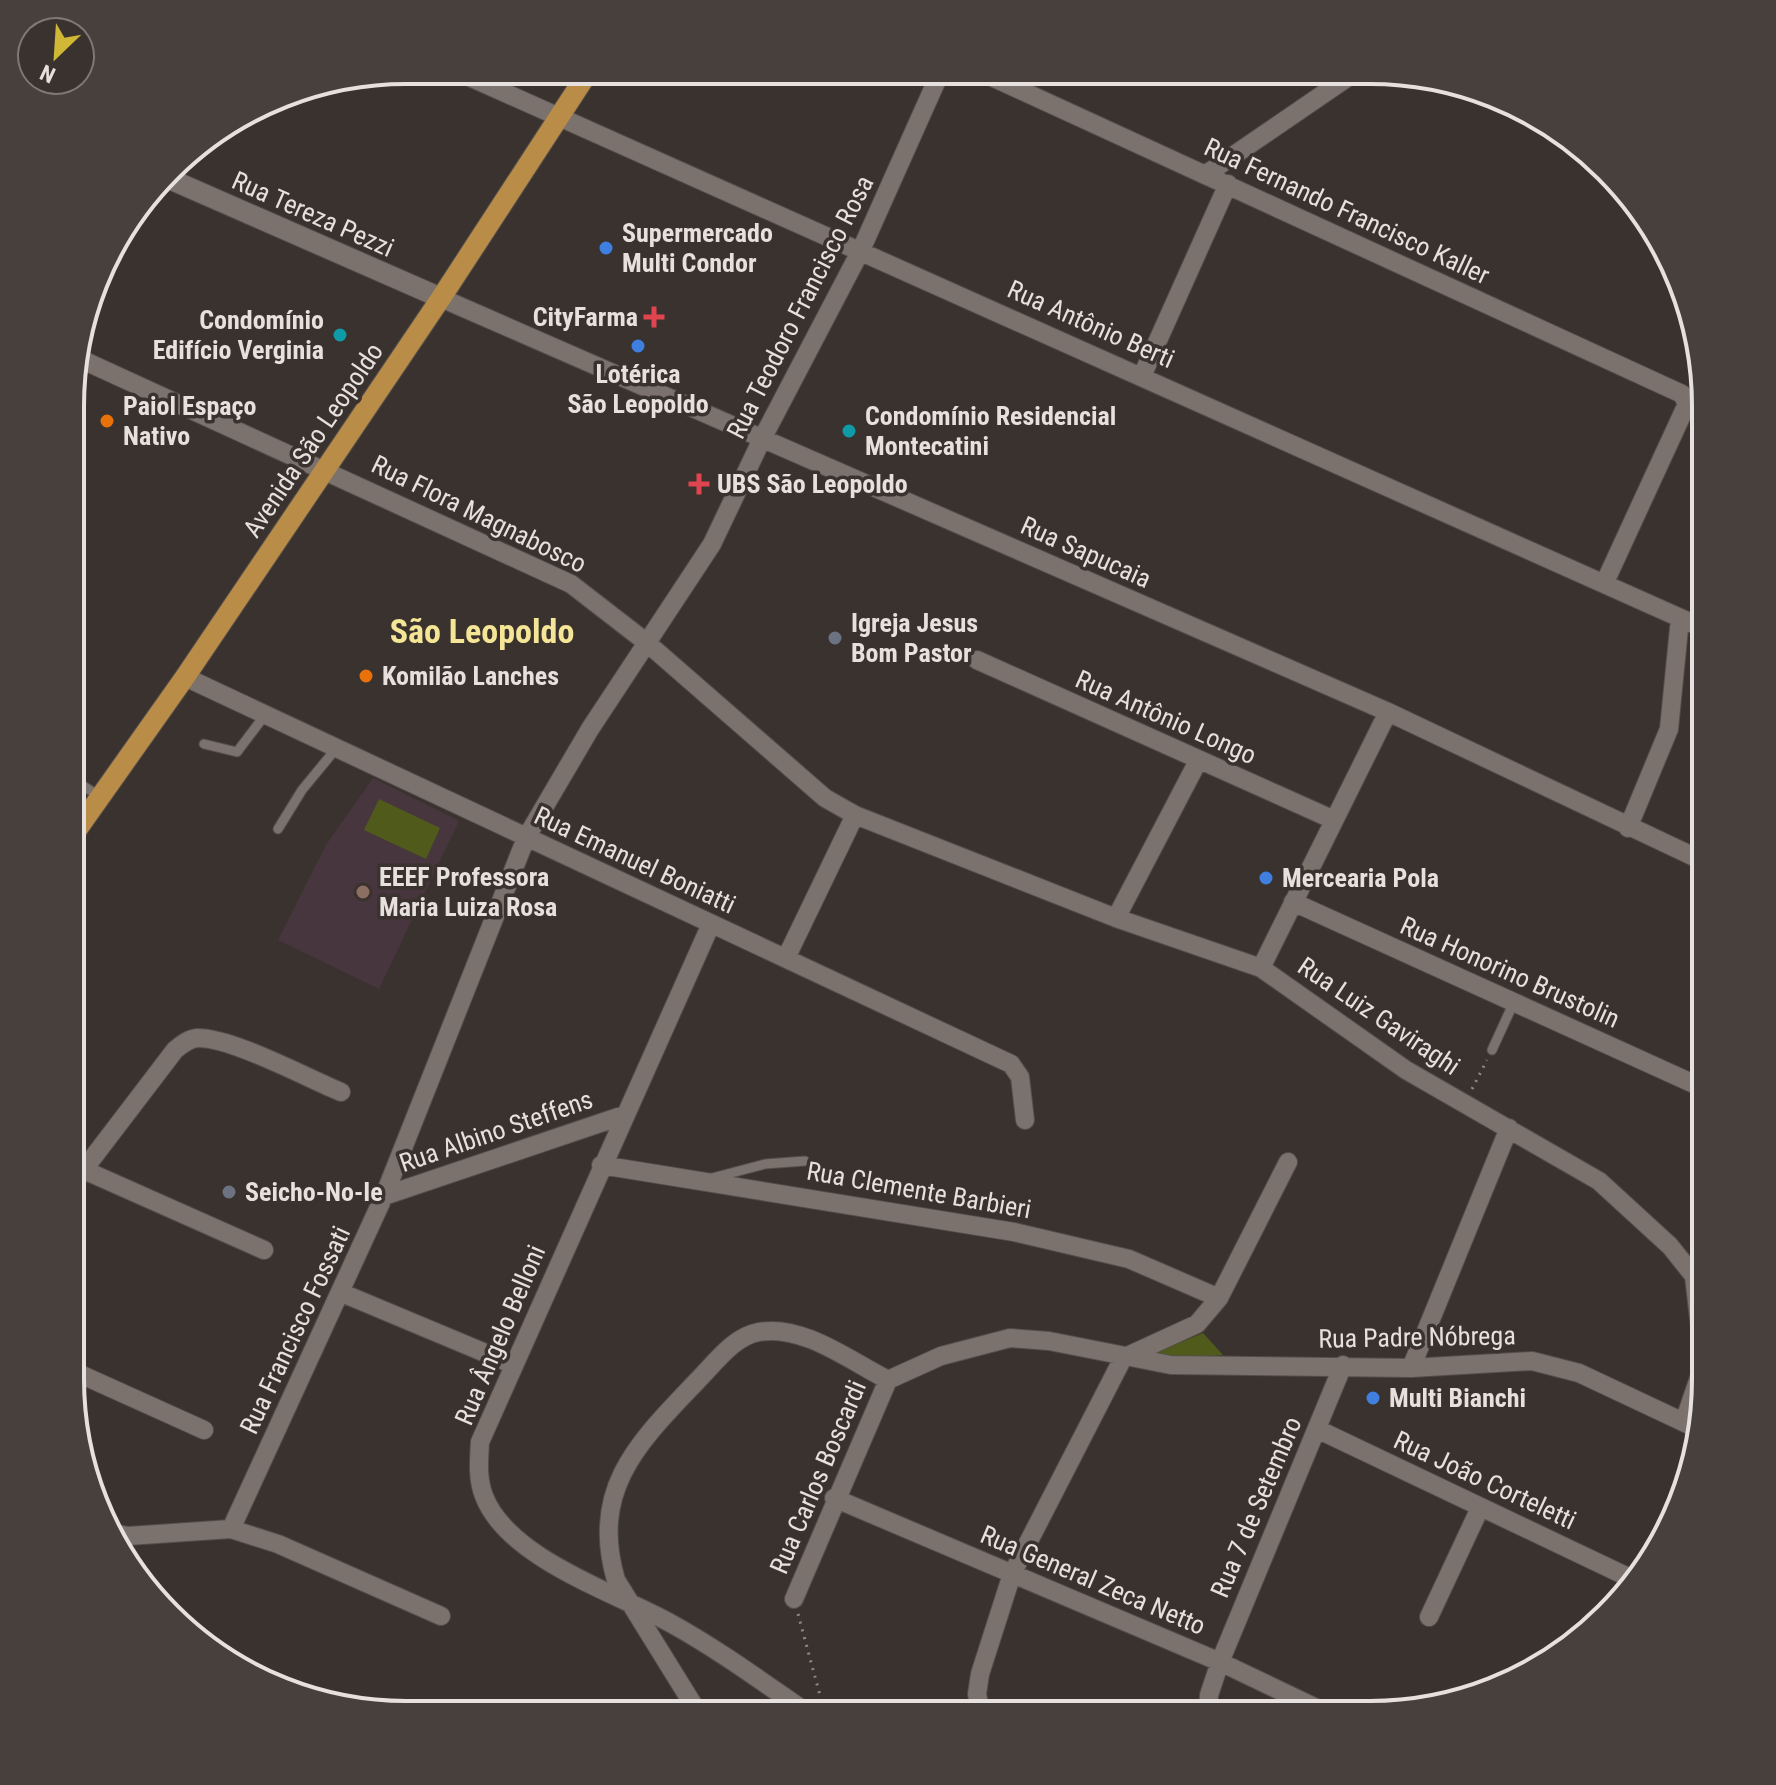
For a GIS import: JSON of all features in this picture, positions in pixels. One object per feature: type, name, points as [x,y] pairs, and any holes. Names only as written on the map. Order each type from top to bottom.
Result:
[{"type":"main road","name":"Avenida São Leopoldo","points":[[84,819],[185,677],[323,468],[441,298],[581,84]]},
{"type":"street","name":"Rua Antônio Berti","points":[[485,84],[1692,623]]},
{"type":"street","name":"Rua Teodoro Francisco Rosa","points":[[526,838],[646,642],[712,544],[762,439],[861,250],[935,84]]},
{"type":"street","name":"Rua Fernando Francisco Kaller","points":[[1007,84],[1682,394],[1687,404],[1605,582]]},
{"type":"street","points":[[1205,175],[1338,84]]},
{"type":"street","name":"Rua Tereza Pezzi","points":[[175,181],[441,298]]},
{"type":"street","points":[[1142,376],[1228,184]]},
{"type":"street","name":"Rua Sapucaia","points":[[441,298],[1388,712],[1692,856]]},
{"type":"street","name":"Rua Flora Magnabosco","points":[[87,362],[571,584],[646,642],[773,756],[825,798],[855,815]]},
{"type":"street","points":[[1628,828],[1669,729],[1680,618]]},
{"type":"street","name":"Rua Antônio Longo","points":[[977,660],[1334,820]]},
{"type":"street","name":"Rua Emanuel Boniatti","points":[[185,677],[335,750],[1011,1064],[1020,1077],[1025,1120]]},
{"type":"street","points":[[1261,968],[1388,712]]},
{"type":"street","points":[[1116,918],[1198,761]]},
{"type":"street","points":[[786,958],[855,815]]},
{"type":"street","name":"Rua Luiz Gaviraghi","points":[[855,815],[1116,918],[1261,968],[1379,1053],[1599,1181],[1692,1269]]},
{"type":"street","name":"Rua Francisco Fossati","points":[[231,1529],[384,1196],[526,838]]},
{"type":"street","name":"Rua Honorino Brustolin","points":[[1293,902],[1692,1083]]},
{"type":"street","name":"Rua Ângelo Belloni","points":[[711,924],[480,1442],[478,1477],[484,1496],[510,1530],[546,1559],[630,1605],[671,1623],[805,1701]]},
{"type":"street","points":[[264,1250],[84,1170],[175,1050],[197,1038],[235,1047],[341,1092]]},
{"type":"street","name":"Rua Albino Steffens","points":[[384,1196],[624,1115]]},
{"type":"street","points":[[1411,1368],[1509,1128]]},
{"type":"street","points":[[978,1701],[980,1674],[1012,1574],[1123,1358],[1197,1324],[1219,1298],[1288,1162]]},
{"type":"street","name":"Rua Clemente Barbieri","points":[[601,1165],[1029,1235],[1129,1259],[1219,1298]]},
{"type":"street","points":[[342,1293],[514,1365]]},
{"type":"street","points":[[691,1701],[630,1605],[610,1562],[611,1497],[620,1472],[647,1434],[727,1350],[745,1336],[758,1332],[794,1333],[888,1380]]},
{"type":"street","name":"Rua Carlos Boscardi","points":[[794,1599],[834,1498],[888,1380],[941,1356],[986,1341],[1010,1338],[1049,1341],[1123,1358]]},
{"type":"street","name":"Rua Padre Nóbrega","points":[[1123,1358],[1171,1365],[1411,1368],[1532,1361],[1579,1373],[1688,1425]]},
{"type":"street","name":"Rua 7 de Setembro","points":[[1209,1701],[1220,1662],[1343,1365]]},
{"type":"street","points":[[84,1376],[204,1430]]},
{"type":"street","name":"Rua João Corteletti","points":[[1317,1429],[1625,1576]]},
{"type":"street","name":"Rua General Zeca Netto","points":[[834,1498],[1220,1662],[1302,1701]]},
{"type":"street","points":[[1429,1617],[1480,1508]]},
{"type":"street","points":[[124,1535],[231,1529],[278,1544],[441,1616]]},
{"type":"lane","points":[[204,744],[237,752],[265,715]]},
{"type":"lane","points":[[278,829],[302,790],[335,750]]},
{"type":"lane","points":[[84,786],[99,796]]},
{"type":"lane","points":[[1492,1050],[1514,1002]]},
{"type":"lane","points":[[705,1180],[765,1164],[805,1161]]},
{"type":"path","points":[[1465,1103],[1492,1050]]},
{"type":"path","points":[[794,1599],[814,1701]]},
{"type":"shaded area","name":"EEEF Professora Maria Luiza Rosa","points":[[373,778],[459,821],[379,989],[278,940],[326,845]]},
{"type":"green space","points":[[379,799],[440,828],[426,859],[364,830]]},
{"type":"green space","points":[[1203,1333],[1223,1355],[1164,1361],[1143,1358]]},
{"type":"place","name":"Supermercado Multi Condor","points":[[606,248]]},
{"type":"place","name":"CityFarma","points":[[654,317]]},
{"type":"place","name":"Condomínio Edifício Verginia","points":[[340,335]]},
{"type":"place","name":"Lotérica São Leopoldo","points":[[638,346]]},
{"type":"place","name":"Paiol Espaço Nativo","points":[[107,421]]},
{"type":"place","name":"Condomínio Residencial Montecatini","points":[[849,431]]},
{"type":"place","name":"UBS São Leopoldo","points":[[699,484]]},
{"type":"place","name":"Igreja Jesus Bom Pastor","points":[[835,638]]},
{"type":"place","name":"Komilão Lanches","points":[[366,676]]},
{"type":"place","name":"Mercearia Pola","points":[[1266,878]]},
{"type":"place","name":"EEEF Professora Maria Luiza Rosa","points":[[363,892]]},
{"type":"place","name":"Seicho-No-Ie","points":[[229,1192]]},
{"type":"place","name":"Multi Bianchi","points":[[1373,1398]]},
{"type":"district","name":"São Leopoldo","points":[[482,631]]}]
